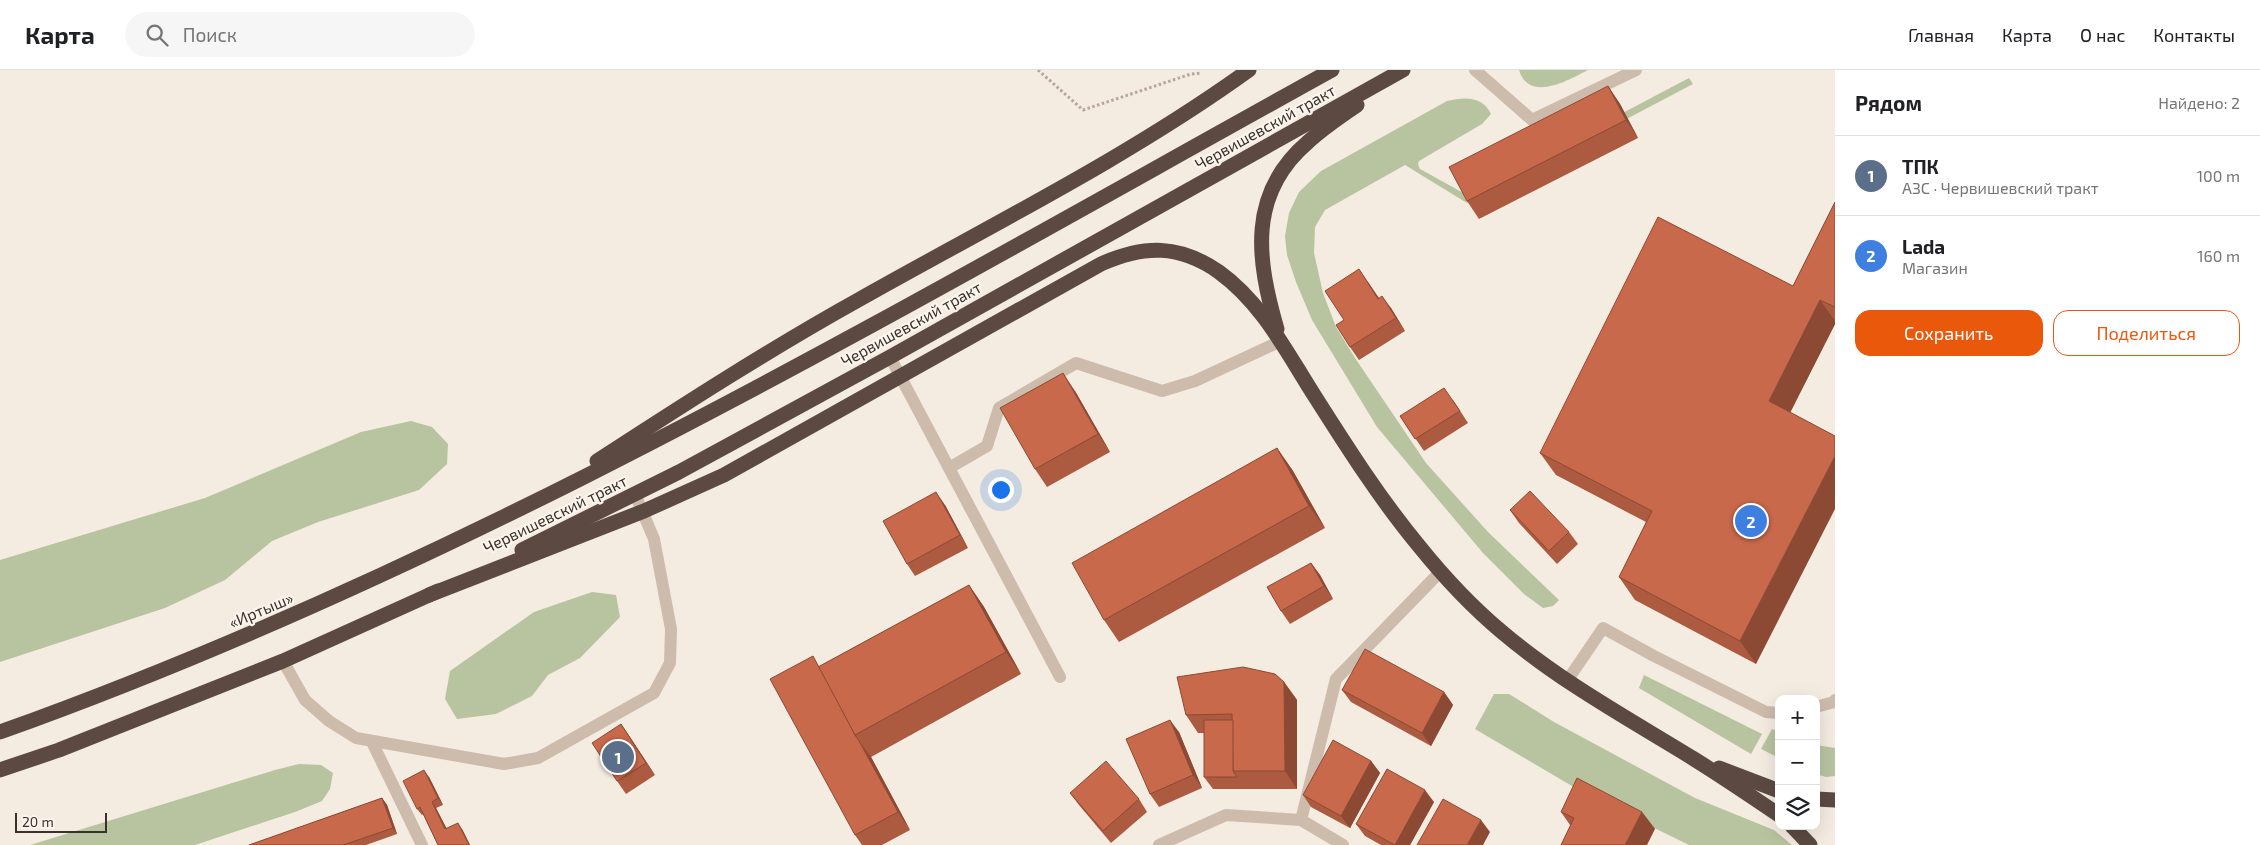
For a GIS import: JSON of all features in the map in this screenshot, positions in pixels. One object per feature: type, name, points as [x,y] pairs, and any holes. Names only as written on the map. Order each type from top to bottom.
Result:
[{"type":"highway","points":[[530,505],[709,388],[859,299],[1090,171],[1213,96],[1249,70]]},
{"type":"highway","name":"Червишевский тракт","points":[[530,505],[657,440],[876,322],[1332,70]]},
{"type":"highway","points":[[1281,341],[1268,299],[1262,268],[1260,231],[1265,205],[1273,185],[1285,166],[1307,142],[1402,70]]},
{"type":"highway","name":"Червишевский тракт","points":[[430,595],[635,494],[890,357],[1402,70]]},
{"type":"highway","points":[[0,770],[58,750],[283,661],[430,595],[644,511],[724,475],[1094,268],[1117,257],[1146,250],[1175,252],[1198,260],[1219,272],[1259,310],[1379,494],[1458,591],[1501,632],[1567,681],[1694,759],[1775,812]]},
{"type":"highway","name":"«Иртыш»","points":[[0,732],[136,682],[256,632],[372,581],[530,505]]},
{"type":"highway","points":[[1694,759],[1775,789]]},
{"type":"highway","points":[[1820,799],[1835,800]]},
{"type":"highway","points":[[1796,830],[1810,845]]},
{"type":"lane","points":[[1475,70],[1532,120],[1636,70]]},
{"type":"lane","points":[[949,468],[987,446],[1000,408],[1076,364],[1162,391],[1194,381],[1281,341]]},
{"type":"lane","points":[[890,357],[1060,677]]},
{"type":"lane","points":[[283,661],[305,700],[328,721],[356,738],[504,764],[538,758],[654,693],[670,663],[671,629],[654,539],[644,511],[635,494]]},
{"type":"lane","points":[[1301,820],[1336,679],[1442,571]]},
{"type":"lane","points":[[1567,681],[1603,628],[1654,656],[1766,712],[1775,713]]},
{"type":"lane","points":[[1820,706],[1835,700]]},
{"type":"lane","points":[[372,742],[422,845]]},
{"type":"lane","points":[[1159,845],[1226,815],[1301,820],[1343,845]]},
{"type":"path","points":[[1038,70],[1083,110],[1191,74],[1206,72]]},
{"type":"green space","points":[[1519,70],[1588,70],[1560,83],[1540,87],[1531,85],[1524,80]]},
{"type":"green space","points":[[1689,78],[1693,84],[1467,203],[1405,165],[1325,210],[1315,227],[1314,253],[1323,293],[1336,327],[1426,463],[1488,532],[1559,600],[1553,606],[1543,608],[1524,594],[1483,553],[1377,427],[1312,320],[1296,282],[1287,255],[1285,236],[1289,213],[1299,192],[1321,171],[1447,101],[1472,99],[1483,104],[1491,114],[1482,124],[1419,161],[1418,164],[1420,169],[1467,195]]},
{"type":"green space","points":[[411,421],[432,427],[448,444],[447,464],[419,490],[318,522],[272,541],[225,580],[165,608],[0,662],[0,560],[205,498],[361,432]]},
{"type":"green space","points":[[592,592],[616,595],[620,617],[580,658],[548,675],[532,696],[496,714],[457,719],[445,699],[450,671],[534,612]]},
{"type":"green space","points":[[1644,675],[1762,734],[1751,754],[1639,688]]},
{"type":"green space","points":[[1494,694],[1509,694],[1554,722],[1695,798],[1774,830],[1792,845],[1689,845],[1589,796],[1475,729]]},
{"type":"green space","points":[[1772,729],[1775,730],[1775,756],[1761,749]]},
{"type":"green space","points":[[1820,746],[1835,748],[1835,776],[1820,775]]},
{"type":"green space","points":[[299,764],[321,765],[333,773],[330,789],[322,801],[295,812],[195,845],[30,845],[275,770]]},
{"type":"building","points":[[1608,86],[1626,120],[1467,201],[1449,167]]},
{"type":"building","points":[[1835,202],[1835,307],[1820,300],[1769,401],[1835,436],[1835,456],[1740,641],[1619,577],[1652,511],[1540,453],[1658,217],[1793,286]]},
{"type":"building","points":[[1359,269],[1378,299],[1382,296],[1396,318],[1350,347],[1336,325],[1344,320],[1325,291]]},
{"type":"building","points":[[1063,373],[1098,434],[1035,469],[1000,408]]},
{"type":"building","points":[[1444,388],[1460,411],[1415,439],[1400,416]]},
{"type":"building","points":[[1277,448],[1309,506],[1104,620],[1072,563]]},
{"type":"building","points":[[1530,491],[1569,532],[1549,551],[1510,510]]},
{"type":"building","points":[[936,492],[960,535],[907,564],[883,521]]},
{"type":"building","points":[[1311,563],[1324,586],[1281,611],[1267,587]]},
{"type":"building","points":[[969,585],[1006,652],[855,735],[818,667]]},
{"type":"building","points":[[1365,649],[1444,692],[1422,733],[1342,690]]},
{"type":"building","points":[[813,656],[898,812],[855,835],[770,679]]},
{"type":"building","points":[[1243,667],[1275,674],[1284,682],[1285,771],[1233,771],[1232,714],[1186,715],[1177,677]]},
{"type":"building","points":[[1170,720],[1193,775],[1150,794],[1126,739]]},
{"type":"building","points":[[1204,720],[1233,720],[1233,771],[1237,777],[1204,777]]},
{"type":"building","points":[[621,724],[646,763],[617,781],[592,743]]},
{"type":"building","points":[[1333,740],[1371,761],[1341,816],[1303,795]]},
{"type":"building","points":[[1106,761],[1139,799],[1103,831],[1070,793]]},
{"type":"building","points":[[1387,769],[1425,790],[1395,845],[1356,824]]},
{"type":"building","points":[[424,770],[438,798],[432,802],[445,829],[458,823],[469,845],[438,845],[420,807],[417,809],[403,781]]},
{"type":"building","points":[[1577,778],[1642,812],[1625,845],[1561,845],[1574,818],[1561,812]]},
{"type":"building","points":[[382,798],[393,828],[343,845],[249,845]]},
{"type":"building","points":[[1443,799],[1481,820],[1467,845],[1417,845]]},
{"type":"place","name":"Lada","points":[[1751,521]]},
{"type":"place","name":"ТПК","points":[[618,757]]}]
